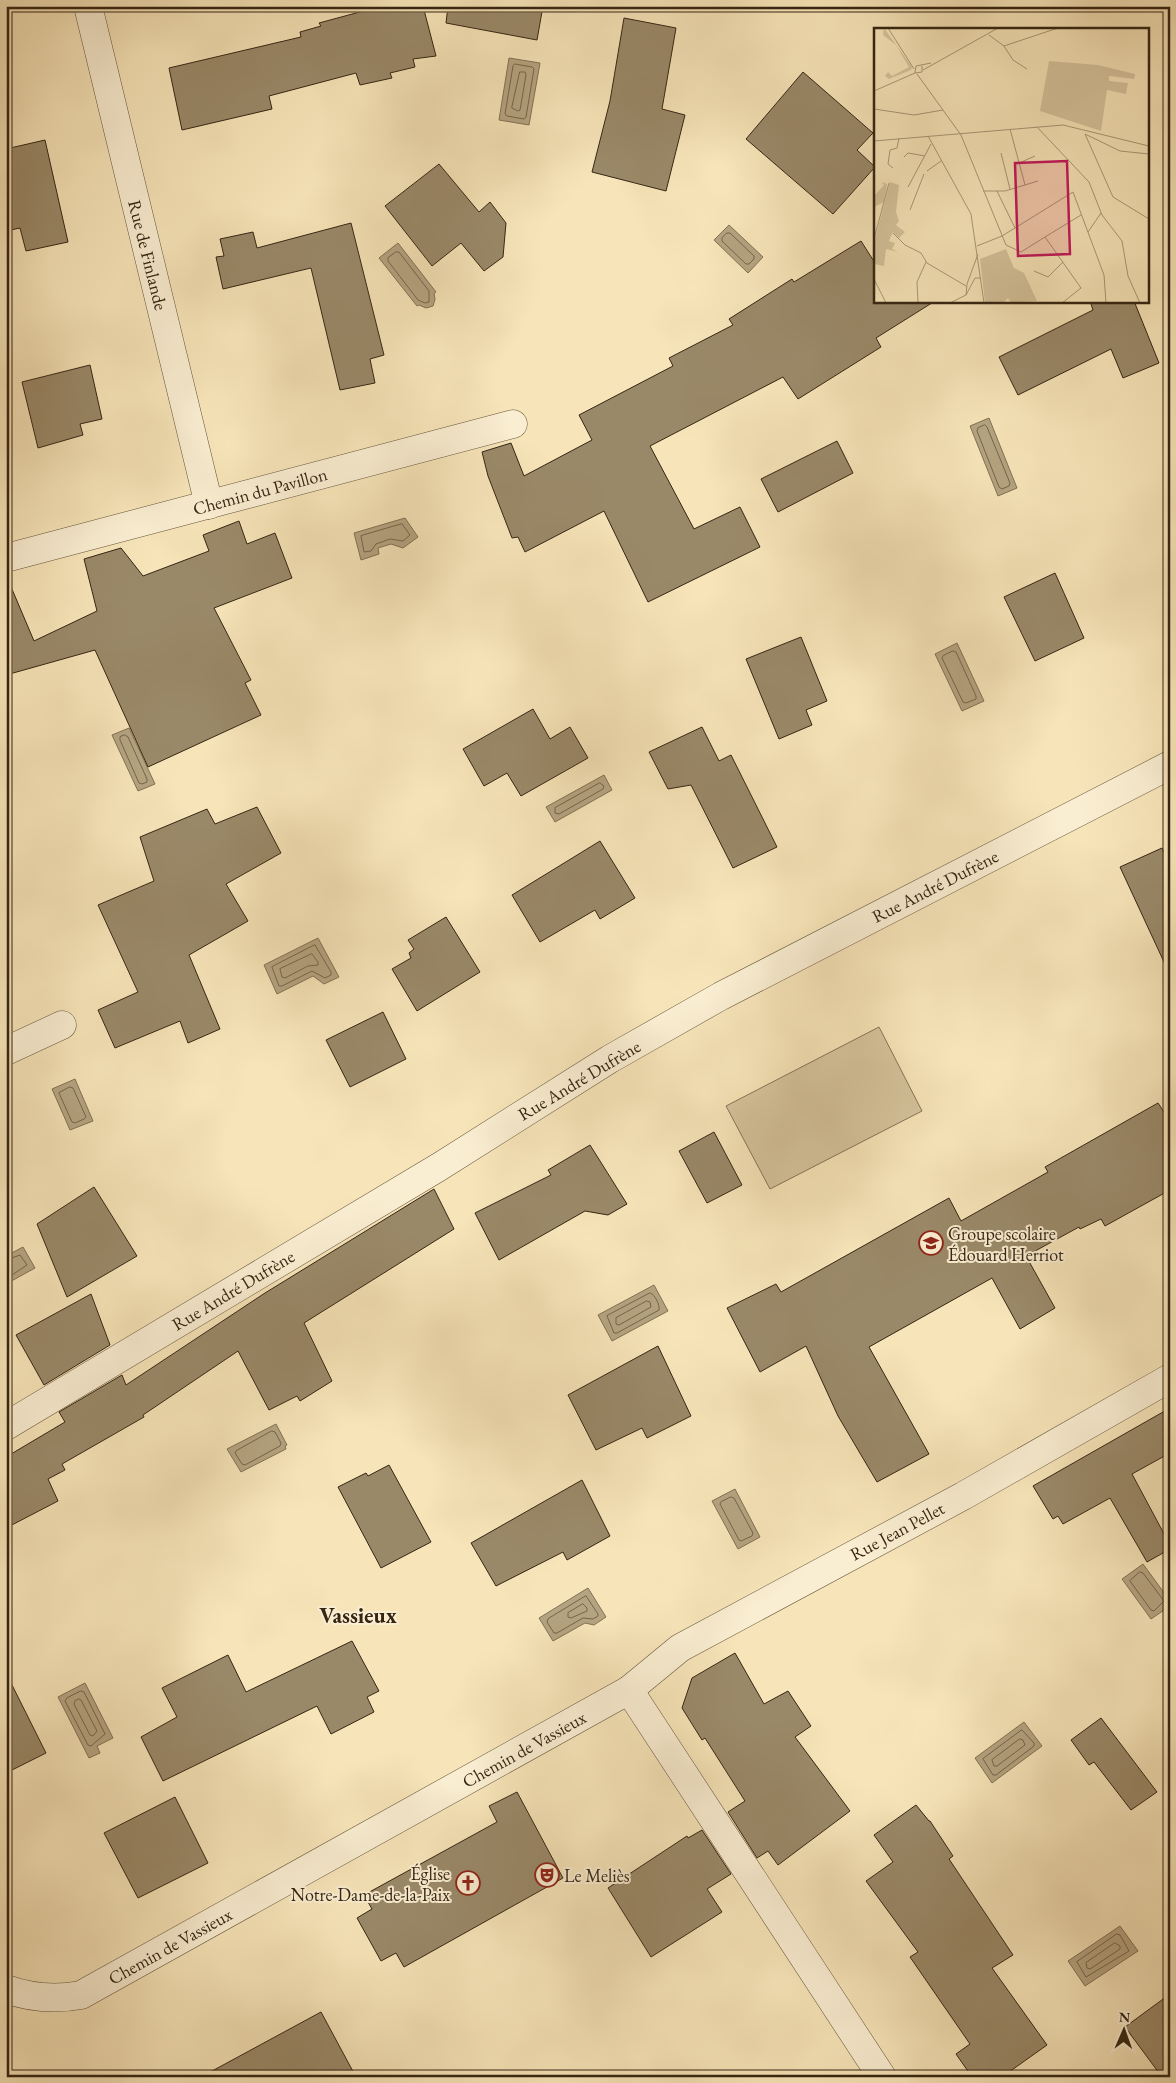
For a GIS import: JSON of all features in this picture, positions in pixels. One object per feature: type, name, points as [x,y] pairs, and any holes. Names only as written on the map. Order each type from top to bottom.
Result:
[{"type":"street","name":"Rue de Finlande","points":[[88,6],[208,504]]},
{"type":"street","name":"Chemin du Pavillon","points":[[6,558],[513,424]]},
{"type":"street","name":"Rue André Dufrène","points":[[6,1426],[439,1167],[610,1059],[713,1001],[1170,765]]},
{"type":"street","points":[[6,1051],[62,1025]]},
{"type":"street","name":"Rue Jean Pellet","points":[[629,1690],[680,1648],[963,1496],[1170,1378]]},
{"type":"street","points":[[629,1690],[882,2077]]},
{"type":"street","name":"Chemin de Vassieux","points":[[6,1989],[40,1998],[61,1999],[80,1995],[629,1690]]},
{"type":"shaded area","points":[[879,1027],[922,1111],[770,1189],[726,1106]]},
{"type":"water","points":[[509,58],[540,63],[529,125],[499,120]]},
{"type":"water","points":[[729,225],[763,257],[748,273],[714,240]]},
{"type":"water","points":[[398,243],[436,292],[434,293],[433,306],[426,308],[417,306],[379,258]]},
{"type":"water","points":[[989,418],[1017,488],[998,496],[970,426]]},
{"type":"water","points":[[405,518],[418,537],[403,548],[391,544],[378,548],[379,554],[361,560],[354,533]]},
{"type":"water","points":[[957,643],[984,701],[962,711],[935,654]]},
{"type":"water","points":[[129,728],[155,784],[138,791],[112,735]]},
{"type":"water","points":[[604,775],[612,790],[555,822],[546,807]]},
{"type":"water","points":[[318,938],[339,977],[324,984],[313,976],[277,994],[264,965]]},
{"type":"water","points":[[75,1079],[93,1121],[70,1130],[52,1089]]},
{"type":"water","points":[[23,1247],[35,1268],[6,1284],[6,1256]]},
{"type":"water","points":[[654,1285],[668,1311],[612,1341],[598,1315]]},
{"type":"water","points":[[276,1424],[287,1445],[285,1446],[286,1449],[241,1472],[227,1449]]},
{"type":"water","points":[[735,1489],[760,1537],[738,1549],[712,1501]]},
{"type":"water","points":[[1143,1564],[1170,1601],[1170,1606],[1151,1619],[1122,1579]]},
{"type":"water","points":[[588,1588],[606,1617],[594,1625],[585,1623],[553,1641],[539,1618]]},
{"type":"water","points":[[85,1683],[113,1738],[97,1746],[100,1753],[89,1758],[58,1697]]},
{"type":"water","points":[[1024,1722],[1042,1746],[992,1783],[975,1758]]},
{"type":"water","points":[[1120,1926],[1138,1951],[1085,1986],[1068,1961]]},
{"type":"building","points":[[382,6],[423,6],[436,56],[413,59],[415,67],[390,73],[392,78],[360,85],[356,73],[269,96],[272,109],[182,130],[169,68],[301,37],[300,32],[321,26],[319,23]]},
{"type":"building","points":[[448,6],[543,6],[537,40],[446,23]]},
{"type":"building","points":[[624,18],[676,28],[662,109],[685,115],[666,191],[592,172],[610,101]]},
{"type":"building","points":[[803,72],[873,133],[857,150],[874,168],[833,214],[746,139]]},
{"type":"building","points":[[45,140],[68,242],[26,251],[20,228],[6,231],[6,149]]},
{"type":"building","points":[[439,164],[479,212],[490,202],[506,223],[503,257],[484,271],[461,243],[432,266],[385,206]]},
{"type":"building","points":[[351,223],[384,355],[370,359],[375,383],[340,390],[311,268],[223,289],[216,257],[224,256],[220,239],[253,232],[257,248]]},
{"type":"building","points":[[861,241],[874,261],[874,302],[933,302],[876,338],[881,347],[798,399],[783,377],[650,446],[694,529],[740,507],[760,547],[648,602],[604,511],[525,552],[518,537],[512,538],[488,476],[482,452],[511,443],[524,476],[592,440],[579,415],[673,366],[669,358],[733,325],[729,319],[792,279],[794,282]]},
{"type":"building","points":[[1090,302],[1134,302],[1159,363],[1123,378],[1111,349],[1018,395],[999,357],[1093,310]]},
{"type":"building","points":[[90,365],[102,419],[80,424],[83,435],[38,448],[22,382]]},
{"type":"building","points":[[837,441],[853,473],[778,512],[761,479]]},
{"type":"building","points":[[239,521],[247,544],[275,533],[292,578],[214,608],[251,680],[245,683],[261,715],[148,767],[95,650],[6,675],[6,575],[34,641],[97,611],[84,559],[121,548],[143,576],[209,551],[203,535]]},
{"type":"building","points":[[1055,573],[1084,638],[1035,661],[1004,597]]},
{"type":"building","points":[[801,637],[827,701],[806,710],[812,725],[779,739],[746,659]]},
{"type":"building","points":[[533,709],[550,739],[570,727],[588,758],[521,796],[507,773],[484,786],[463,749]]},
{"type":"building","points":[[702,727],[719,761],[731,755],[777,847],[733,868],[691,785],[668,789],[649,752]]},
{"type":"building","points":[[257,807],[281,853],[226,884],[248,921],[189,955],[220,1029],[188,1043],[180,1021],[115,1048],[98,1010],[138,992],[98,905],[154,881],[140,837],[207,809],[215,824]]},
{"type":"building","points":[[600,841],[635,898],[600,919],[595,910],[540,942],[512,895]]},
{"type":"building","points":[[1162,848],[1170,865],[1170,975],[1120,867]]},
{"type":"building","points":[[446,917],[480,972],[417,1011],[392,969],[411,958],[409,953],[414,949],[408,940]]},
{"type":"building","points":[[383,1012],[406,1059],[350,1087],[326,1040]]},
{"type":"building","points":[[1158,1103],[1170,1121],[1170,1190],[1105,1226],[1101,1219],[1080,1229],[1079,1227],[1026,1256],[1055,1308],[1020,1329],[992,1278],[869,1347],[929,1454],[877,1482],[838,1416],[806,1346],[760,1372],[727,1308],[776,1284],[781,1292],[949,1198],[961,1221],[1048,1172],[1045,1167]]},
{"type":"building","points":[[714,1132],[742,1185],[707,1203],[679,1151]]},
{"type":"building","points":[[590,1145],[627,1204],[608,1215],[585,1211],[499,1260],[475,1213],[551,1175],[548,1170]]},
{"type":"building","points":[[94,1187],[137,1256],[67,1297],[37,1224]]},
{"type":"building","points":[[434,1189],[454,1229],[304,1323],[332,1381],[300,1401],[297,1396],[269,1410],[238,1351],[143,1415],[144,1417],[62,1464],[65,1470],[48,1479],[58,1501],[6,1528],[6,1457],[65,1422],[59,1412],[122,1375],[126,1385],[265,1293]]},
{"type":"building","points":[[91,1294],[110,1345],[44,1385],[16,1335]]},
{"type":"building","points":[[658,1346],[691,1416],[647,1438],[642,1428],[596,1450],[568,1395]]},
{"type":"building","points":[[1170,1408],[1170,1453],[1132,1474],[1170,1545],[1170,1549],[1147,1562],[1110,1498],[1063,1524],[1058,1516],[1053,1519],[1033,1486]]},
{"type":"building","points":[[389,1465],[431,1542],[381,1568],[338,1487],[366,1473],[368,1476]]},
{"type":"building","points":[[582,1480],[610,1536],[567,1560],[563,1552],[496,1586],[471,1543]]},
{"type":"building","points":[[352,1641],[379,1691],[367,1697],[374,1712],[331,1734],[317,1706],[163,1781],[141,1737],[177,1717],[162,1688],[228,1655],[246,1692]]},
{"type":"building","points":[[735,1653],[764,1704],[788,1691],[811,1726],[795,1737],[850,1811],[778,1865],[768,1851],[757,1858],[728,1812],[745,1801],[705,1738],[702,1740],[682,1708],[692,1678]]},
{"type":"building","points":[[6,1673],[46,1753],[6,1773]]},
{"type":"building","points":[[1101,1718],[1157,1792],[1131,1810],[1094,1762],[1089,1765],[1071,1740]]},
{"type":"building","name":"Église Notre-Dame-de-la-Paix","points":[[517,1792],[563,1878],[404,1967],[396,1953],[381,1961],[357,1918],[372,1909],[364,1895],[497,1822],[489,1806]]},
{"type":"building","points":[[175,1797],[208,1863],[138,1898],[104,1833]]},
{"type":"building","points":[[916,1805],[930,1821],[953,1856],[949,1859],[1013,1955],[992,1968],[1047,2045],[1002,2077],[972,2077],[956,2054],[970,2044],[910,1957],[918,1952],[866,1881],[893,1862],[874,1835]]},
{"type":"building","points":[[702,1830],[731,1874],[707,1889],[722,1912],[651,1957],[608,1888],[687,1836],[688,1838]]},
{"type":"building","points":[[1170,1994],[1170,2077],[1162,2077],[1125,2027]]},
{"type":"building","points":[[321,2012],[356,2077],[201,2077]]},
{"type":"place","name":"Groupe scolaire Édouard Herriot","points":[[931,1243]]},
{"type":"place","name":"Le Meliès","points":[[547,1875]]},
{"type":"place","name":"Église Notre-Dame-de-la-Paix","points":[[468,1883]]},
{"type":"district","name":"Vassieux","points":[[358,1615]]}]
